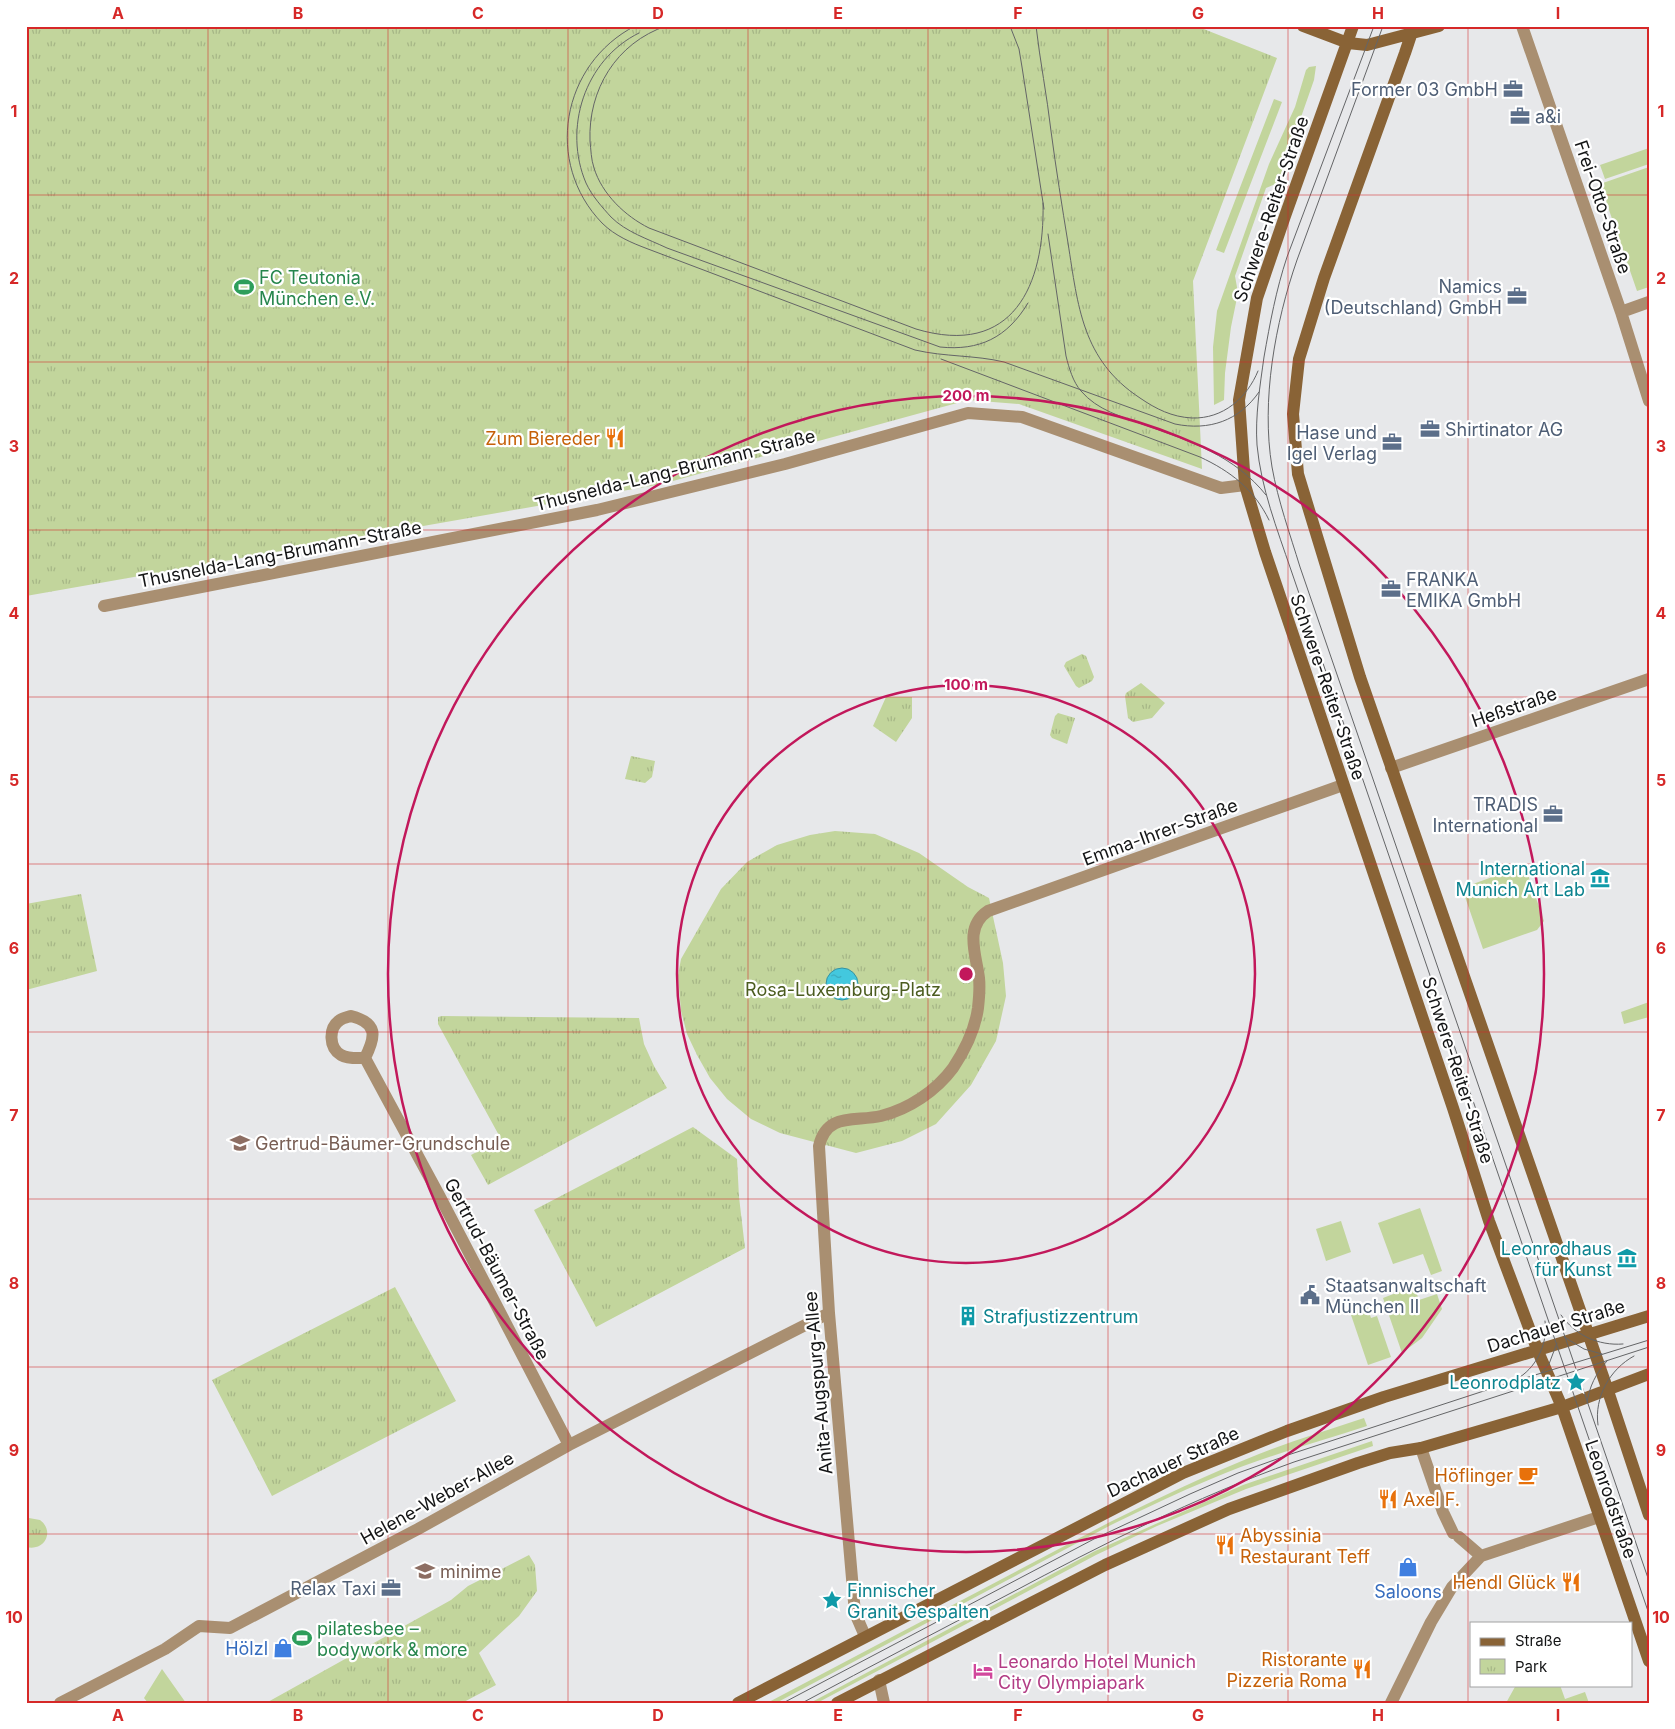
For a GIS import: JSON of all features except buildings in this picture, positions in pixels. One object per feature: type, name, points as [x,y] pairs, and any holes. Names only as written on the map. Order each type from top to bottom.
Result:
[{"type":"main road","points":[[1303,26],[1348,43],[1367,45],[1412,30],[1439,26]]},
{"type":"main road","name":"Schwere-Reiter-Straße","points":[[1353,26],[1257,298],[1239,400],[1245,485],[1265,552],[1453,1108],[1489,1222],[1537,1349]]},
{"type":"main road","name":"Schwere-Reiter-Straße","points":[[1412,30],[1324,278],[1299,359],[1293,414],[1298,474],[1360,677],[1588,1335]]},
{"type":"main road","name":"Dachauer Straße","points":[[738,1703],[1183,1473],[1287,1430],[1537,1349],[1649,1316]]},
{"type":"main road","name":"Leonrodstraße","points":[[1588,1335],[1649,1515]]},
{"type":"main road","name":"Leonrodstraße","points":[[1537,1349],[1562,1407],[1649,1661]]},
{"type":"main road","points":[[837,1703],[1105,1565],[1229,1509],[1358,1462],[1390,1453],[1421,1448],[1562,1407],[1649,1374]]},
{"type":"street","name":"Frei-Otto-Straße","points":[[1522,26],[1621,312],[1649,400]]},
{"type":"street","points":[[1621,312],[1649,302]]},
{"type":"street","name":"Thusnelda-Lang-Brumann-Straße","points":[[104,606],[596,510],[785,464],[968,413],[1022,417],[1221,488],[1245,485]]},
{"type":"street","name":"Heßstraße","points":[[1391,768],[1649,680]]},
{"type":"street","name":"Emma-Ihrer-Straße","points":[[827,1128],[846,1120],[881,1116],[923,1097],[940,1084],[953,1068],[970,1038],[977,1010],[980,980],[973,944],[976,924],[981,916],[1343,785]]},
{"type":"street","name":"Gertrud-Bäumer-Straße","points":[[365,1058],[439,1195],[569,1445]]},
{"type":"street","name":"Anita-Augspurg-Allee","points":[[827,1128],[821,1137],[819,1146],[829,1313],[855,1612],[865,1636]]},
{"type":"street","name":"Helene-Weber-Allee","points":[[60,1703],[165,1649],[199,1626],[230,1628],[418,1529],[569,1445],[829,1313]]},
{"type":"street","points":[[1421,1448],[1443,1512],[1456,1535],[1481,1556]]},
{"type":"street","points":[[1391,1703],[1431,1622],[1452,1587],[1481,1556],[1599,1517]]},
{"type":"street","points":[[879,1680],[884,1703]]},
{"type":"green space","points":[[26,26],[1196,26],[1277,58],[1193,281],[1202,469],[1019,404],[968,400],[662,484],[26,596]]},
{"type":"green space","points":[[1316,66],[1314,80],[1278,183],[1266,188],[1235,276],[1238,293],[1231,327],[1225,373],[1224,400],[1214,405],[1213,347],[1217,311],[1269,164],[1295,107],[1306,70],[1309,67]]},
{"type":"green space","points":[[1274,99],[1282,102],[1224,253],[1216,250]]},
{"type":"green space","points":[[1649,148],[1649,164],[1605,179],[1600,165]]},
{"type":"green space","points":[[1649,167],[1649,287],[1637,291],[1600,184]]},
{"type":"green space","points":[[1082,654],[1086,656],[1094,677],[1092,681],[1079,688],[1064,666],[1066,662]]},
{"type":"green space","points":[[1141,683],[1165,703],[1152,718],[1133,722],[1128,718],[1125,696],[1126,693]]},
{"type":"green space","points":[[886,697],[912,697],[912,718],[896,742],[873,726]]},
{"type":"green space","points":[[1058,713],[1075,718],[1067,744],[1052,738],[1050,735],[1055,716]]},
{"type":"green space","points":[[631,756],[655,761],[652,777],[645,783],[625,779]]},
{"type":"green space","name":"Rosa-Luxemburg-Platz","points":[[835,831],[875,834],[919,853],[968,887],[989,898],[1003,963],[1006,996],[996,1041],[971,1085],[936,1124],[902,1141],[856,1153],[780,1133],[751,1119],[727,1099],[710,1078],[687,1034],[681,1011],[678,975],[681,959],[721,889],[747,862],[777,845],[810,835]]},
{"type":"green space","points":[[1517,868],[1527,872],[1544,921],[1537,930],[1483,949],[1462,888]]},
{"type":"green space","points":[[81,894],[97,971],[26,990],[26,904]]},
{"type":"green space","points":[[1649,1002],[1649,1017],[1624,1024],[1621,1012]]},
{"type":"green space","points":[[438,1017],[639,1018],[644,1044],[667,1088],[488,1185],[471,1155],[501,1139],[438,1024]]},
{"type":"green space","points":[[693,1127],[737,1159],[745,1248],[596,1327],[534,1210]]},
{"type":"green space","points":[[1420,1208],[1442,1271],[1431,1275],[1423,1254],[1393,1264],[1378,1223]]},
{"type":"green space","points":[[1341,1221],[1351,1252],[1326,1261],[1316,1229]]},
{"type":"green space","points":[[1414,1286],[1419,1300],[1437,1294],[1442,1309],[1422,1338],[1402,1353],[1383,1298]]},
{"type":"green space","points":[[395,1287],[456,1401],[272,1496],[212,1380]]},
{"type":"green space","points":[[1367,1306],[1371,1318],[1377,1316],[1391,1357],[1368,1365],[1350,1312]]},
{"type":"green space","points":[[1364,1418],[1367,1426],[1230,1471],[1148,1507],[776,1703],[767,1703],[1110,1522],[1165,1495],[1259,1454]]},
{"type":"green space","points":[[1372,1441],[1373,1446],[1246,1489],[1157,1526],[1096,1555],[817,1703],[810,1703],[1095,1551],[1243,1485]]},
{"type":"green space","points":[[26,1519],[40,1520],[47,1530],[46,1540],[43,1544],[33,1548],[26,1547]]},
{"type":"green space","points":[[529,1555],[535,1565],[537,1591],[519,1616],[479,1653],[496,1685],[462,1703],[266,1703],[451,1600],[468,1586]]},
{"type":"green space","points":[[162,1669],[186,1703],[148,1703],[144,1698]]},
{"type":"green space","points":[[1515,1686],[1560,1686],[1565,1699],[1585,1692],[1589,1703],[1506,1703]]},
{"type":"water","points":[[842,968],[848,969],[853,973],[857,978],[857,990],[853,995],[848,999],[842,1000],[836,999],[831,995],[827,990],[826,984],[827,978],[831,973],[836,969]]},
{"type":"tram line","points":[[635,26],[610,43],[590,64],[577,89],[569,116],[567,144],[572,172],[584,199],[602,223],[618,235],[642,247],[915,350],[1004,362],[1175,424],[1200,426],[1222,422],[1242,410],[1259,392]]},
{"type":"tram line","points":[[666,26],[648,34],[619,56],[608,71],[600,87],[594,104],[591,122],[592,161],[598,178],[623,211],[649,228],[916,329],[949,335],[977,333],[999,323],[1017,308],[1029,287],[1038,261],[1042,233],[1043,203]]},
{"type":"tram line","points":[[1010,26],[1019,49],[1044,209]]},
{"type":"tram line","points":[[1036,26],[1075,288],[1086,330],[1094,349],[1106,367],[1121,383],[1140,398],[1164,412],[1192,418],[1214,415],[1224,411],[1247,390],[1258,371]]},
{"type":"tram line","points":[[1374,26],[1287,257],[1280,282],[1264,357],[1257,412],[1259,461],[1270,508],[1280,539],[1649,1614]]},
{"type":"tram line","points":[[1383,26],[1297,260],[1282,310],[1269,389],[1268,416],[1272,467],[1281,505],[1300,567],[1649,1581]]},
{"type":"tram line","points":[[639,33],[620,45],[604,60],[592,78],[583,98],[578,119],[577,141],[579,162],[586,183],[604,209],[623,227],[667,248],[940,347],[967,347],[991,340],[1011,325],[1028,303]]},
{"type":"tram line","points":[[1048,234],[1066,356],[1070,370],[1081,391],[1087,398],[1110,412],[1179,437],[1211,451],[1254,481],[1266,495]]},
{"type":"tram line","points":[[941,359],[1200,457],[1221,468],[1240,482],[1256,499],[1269,520]]},
{"type":"tram line","points":[[1561,1315],[1573,1328],[1588,1338],[1605,1343],[1623,1344]]},
{"type":"tram line","points":[[1520,1377],[1537,1360],[1545,1337],[1545,1321]]},
{"type":"tram line","points":[[1564,1337],[1584,1349],[1602,1354]]},
{"type":"tram line","points":[[783,1703],[1094,1539],[1238,1473],[1496,1387],[1649,1340]]},
{"type":"tram line","points":[[1541,1373],[1549,1364],[1557,1343]]},
{"type":"tram line","points":[[802,1703],[1079,1557],[1220,1491],[1294,1462],[1649,1347]]},
{"type":"tram line","points":[[1598,1425],[1597,1415],[1601,1394],[1611,1376],[1634,1356]]},
{"type":"tram line","points":[[1587,1403],[1589,1391],[1594,1380],[1607,1361]]},
{"type":"place","name":"Former 03 GmbH","points":[[1513,89]]},
{"type":"place","name":"a&i","points":[[1520,116]]},
{"type":"place","name":"FC Teutonia München e.V.","points":[[244,287]]},
{"type":"place","name":"Namics (Deutschland) GmbH","points":[[1517,296]]},
{"type":"place","name":"Shirtinator AG","points":[[1430,429]]},
{"type":"place","name":"Zum Biereder","points":[[615,438]]},
{"type":"place","name":"Hase und Igel Verlag","points":[[1392,442]]},
{"type":"place","name":"FRANKA EMIKA GmbH","points":[[1391,589]]},
{"type":"place","name":"TRADIS International","points":[[1553,814]]},
{"type":"place","name":"International Munich Art Lab","points":[[1600,878]]},
{"type":"place","name":"Gertrud-Bäumer-Grundschule","points":[[240,1143]]},
{"type":"place","name":"Leonrodhaus für Kunst","points":[[1627,1258]]},
{"type":"place","name":"Staatsanwaltschaft München II","points":[[1310,1295]]},
{"type":"place","name":"Strafjustizzentrum","points":[[968,1316]]},
{"type":"place","name":"Leonrodplatz","points":[[1576,1382]]},
{"type":"place","name":"Höflinger","points":[[1528,1475]]},
{"type":"place","name":"Axel F.","points":[[1388,1499]]},
{"type":"place","name":"Abyssinia Restaurant Teff","points":[[1225,1545]]},
{"type":"place","name":"Saloons","points":[[1408,1567]]},
{"type":"place","name":"minime","points":[[425,1571]]},
{"type":"place","name":"Hendl Glück","points":[[1571,1582]]},
{"type":"place","name":"Relax Taxi","points":[[391,1588]]},
{"type":"place","name":"Finnischer Granit Gespalten","points":[[832,1600]]},
{"type":"place","name":"pilatesbee – bodywork & more","points":[[302,1638]]},
{"type":"place","name":"Hölzl","points":[[283,1648]]},
{"type":"place","name":"Ristorante Pizzeria Roma","points":[[1362,1669]]},
{"type":"place","name":"Leonardo Hotel Munich City Olympiapark","points":[[983,1671]]}]
